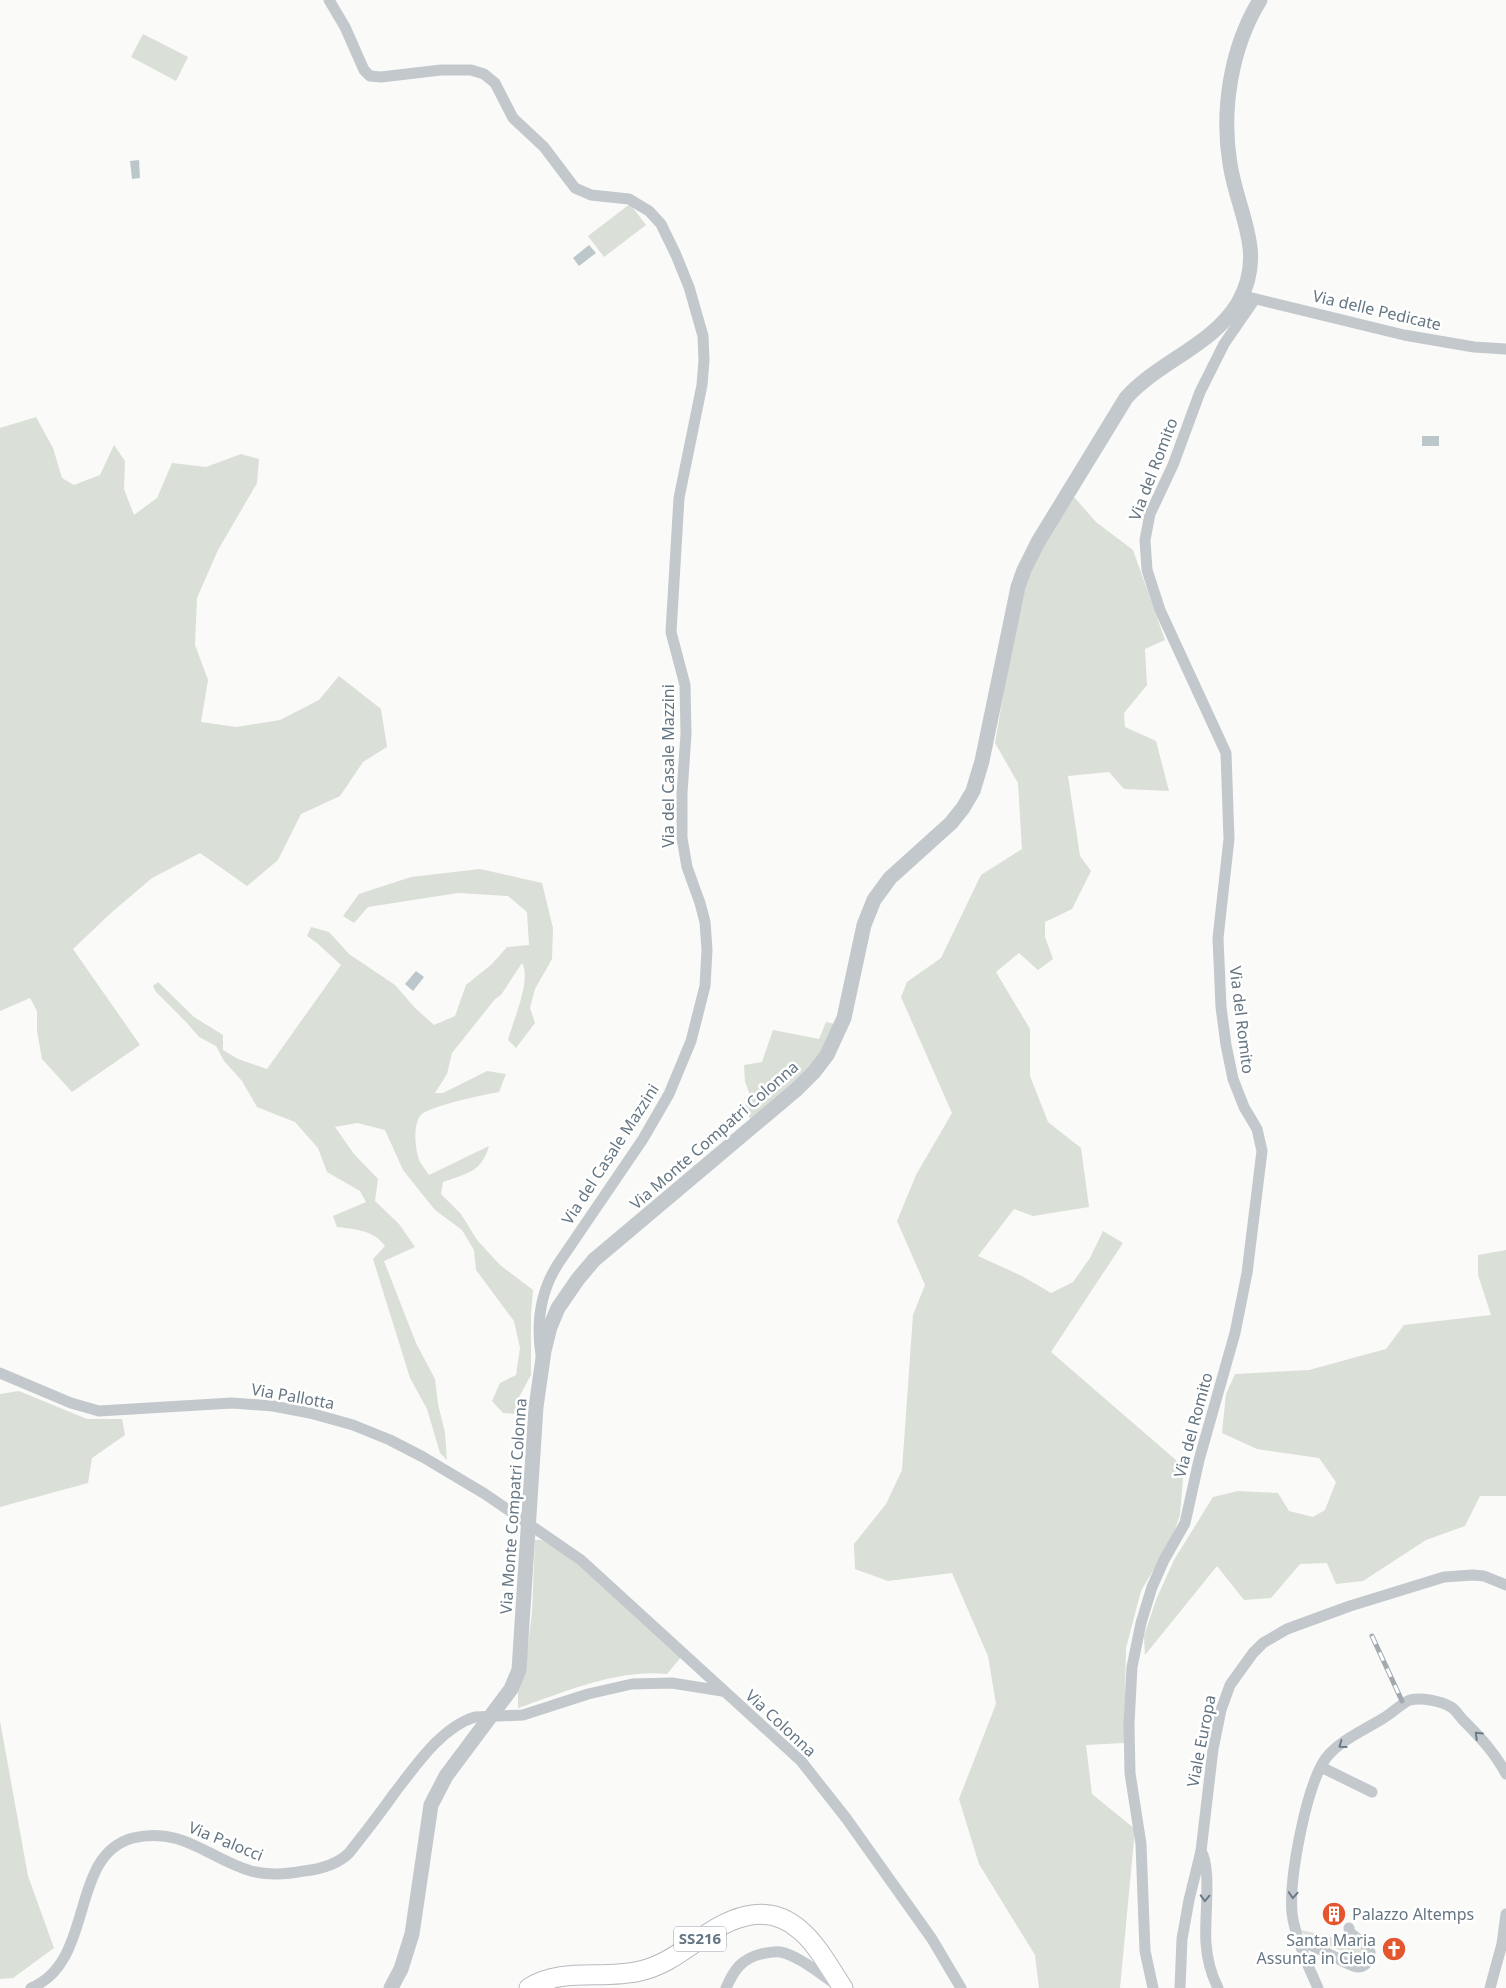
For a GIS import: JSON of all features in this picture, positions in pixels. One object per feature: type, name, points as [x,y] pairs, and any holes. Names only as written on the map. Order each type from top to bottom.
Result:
[{"type":"main road","name":"SS216","points":[[529,1988],[539,1982],[553,1978],[626,1974],[651,1968],[670,1959],[720,1924],[742,1916],[760,1914],[782,1919],[800,1929],[842,1988]]},
{"type":"street","name":"Via del Casale Mazzini","points":[[330,0],[345,27],[364,70],[370,76],[381,77],[441,70],[471,70],[484,74],[493,80],[516,121],[544,147],[574,188],[591,195],[629,199],[649,211],[660,224],[676,255],[688,287],[702,336],[704,360],[702,390],[686,456],[679,498],[671,632],[685,685],[686,734],[682,793],[682,838],[687,867],[700,903],[704,922],[707,950],[705,986],[689,1047],[669,1094],[643,1139],[561,1259],[547,1284],[541,1303],[538,1324],[542,1360]]},
{"type":"street","name":"Via Monte Compatri Colonna","points":[[390,1988],[401,1969],[412,1934],[431,1805],[446,1776],[511,1689],[519,1670],[530,1526],[536,1407],[542,1360],[550,1326],[558,1308],[588,1268],[792,1093],[822,1061],[834,1041],[844,1018],[862,935],[874,900],[890,878],[951,823],[963,808],[973,790],[982,761],[1017,593],[1024,570],[1038,542],[1126,398],[1149,377],[1216,327],[1249,297],[1251,253],[1230,166],[1227,145],[1228,116],[1232,74],[1238,47],[1244,29],[1260,0]]},
{"type":"street","name":"Via delle Pedicate","points":[[1249,297],[1404,334],[1474,347],[1506,349]]},
{"type":"street","name":"Via del Romito","points":[[1153,1988],[1145,1951],[1140,1836],[1132,1792],[1129,1744],[1131,1676],[1137,1640],[1155,1580],[1185,1523],[1198,1460],[1235,1333],[1247,1274],[1262,1156],[1261,1142],[1257,1129],[1239,1096],[1231,1071],[1221,1007],[1218,938],[1229,845],[1226,753],[1160,610],[1146,565],[1146,534],[1150,514],[1173,465],[1200,392],[1249,297]]},
{"type":"street","name":"Via Pallotta","points":[[0,1372],[71,1403],[96,1411],[107,1412],[193,1404],[244,1404],[296,1410],[342,1422],[378,1435],[416,1453],[485,1494],[530,1526]]},
{"type":"street","name":"Via Colonna","points":[[530,1526],[566,1548],[588,1565],[722,1691],[801,1761],[846,1818],[932,1939],[961,1988]]},
{"type":"street","name":"Viale Europa","points":[[1180,1988],[1184,1926],[1201,1851],[1213,1749],[1221,1710],[1230,1685],[1253,1653],[1263,1643],[1287,1629],[1350,1606],[1444,1577],[1484,1576],[1506,1586]]},
{"type":"street","name":"Via Palocci","points":[[31,1988],[48,1978],[63,1961],[75,1937],[95,1874],[106,1856],[121,1843],[144,1837],[178,1839],[193,1844],[241,1868],[260,1873],[287,1874],[328,1866],[339,1861],[349,1853],[417,1762],[432,1746],[468,1719],[523,1715],[597,1692],[632,1684],[672,1683],[722,1691]]},
{"type":"street","points":[[1318,1988],[1300,1942],[1292,1914],[1294,1869],[1317,1773],[1327,1757],[1342,1744],[1394,1713],[1409,1700],[1422,1700],[1451,1707],[1485,1741],[1506,1774]]},
{"type":"street","points":[[1321,1767],[1372,1792]]},
{"type":"street","points":[[1201,1851],[1206,1867],[1205,1917],[1207,1952],[1212,1975],[1218,1988]]},
{"type":"street","points":[[1490,1988],[1502,1944],[1506,1914]]},
{"type":"street","points":[[1300,1942],[1309,1943],[1354,1966],[1362,1966],[1369,1960],[1370,1952],[1366,1945],[1350,1934],[1349,1928]]},
{"type":"street","points":[[726,1988],[733,1972],[741,1962],[758,1955],[775,1952],[793,1957],[842,1988]]},
{"type":"shaded area","points":[[143,34],[188,57],[176,81],[131,57]]},
{"type":"shaded area","points":[[139,160],[140,178],[132,179],[130,161]]},
{"type":"shaded area","points":[[630,204],[646,225],[604,257],[588,236]]},
{"type":"shaded area","points":[[589,245],[596,253],[579,266],[573,258]]},
{"type":"shaded area","points":[[36,417],[53,448],[62,478],[74,485],[100,475],[114,445],[125,461],[124,489],[134,515],[157,498],[172,463],[206,467],[241,454],[259,459],[257,483],[218,550],[197,598],[195,645],[208,680],[201,722],[236,727],[280,720],[319,700],[339,676],[381,709],[387,747],[363,762],[340,796],[301,814],[278,860],[247,886],[200,853],[152,878],[73,949],[140,1045],[72,1092],[42,1059],[37,1031],[37,1011],[30,998],[0,1011],[0,428]]},
{"type":"shaded area","points":[[1422,436],[1439,436],[1439,446],[1422,446]]},
{"type":"shaded area","points":[[1074,497],[1096,522],[1133,550],[1165,640],[1145,649],[1147,685],[1124,713],[1125,727],[1156,741],[1169,791],[1124,789],[1109,772],[1068,776],[1080,856],[1091,871],[1072,909],[1045,922],[1045,937],[1053,959],[1038,970],[1019,953],[996,972],[1030,1029],[1030,1076],[1048,1122],[1081,1148],[1089,1207],[1033,1216],[1014,1209],[978,1256],[1022,1276],[1051,1293],[1073,1282],[1090,1258],[1103,1231],[1123,1243],[1051,1352],[1184,1467],[1180,1515],[1171,1540],[1141,1591],[1126,1648],[1124,1743],[1086,1745],[1092,1794],[1135,1829],[1120,1988],[1039,1988],[1035,1955],[979,1864],[959,1799],[996,1704],[988,1656],[952,1573],[888,1581],[855,1569],[854,1544],[886,1504],[902,1470],[913,1315],[925,1285],[897,1221],[916,1175],[952,1113],[901,997],[907,982],[941,958],[981,875],[1022,849],[1018,783],[995,743],[1016,621],[1033,561]]},
{"type":"shaded area","points":[[480,869],[542,883],[553,928],[552,959],[535,989],[530,1008],[535,1023],[516,1048],[508,1040],[521,1000],[525,979],[522,963],[501,995],[495,999],[452,1053],[447,1074],[435,1093],[443,1093],[487,1071],[506,1074],[499,1092],[447,1104],[422,1114],[417,1123],[416,1144],[420,1162],[429,1175],[489,1146],[482,1162],[472,1171],[443,1182],[441,1194],[461,1214],[477,1240],[500,1265],[533,1290],[531,1375],[517,1401],[519,1414],[503,1413],[492,1401],[500,1383],[516,1375],[520,1348],[514,1321],[476,1270],[474,1250],[462,1230],[435,1210],[403,1170],[385,1130],[357,1123],[335,1127],[354,1154],[378,1179],[375,1201],[399,1224],[415,1247],[384,1261],[416,1343],[435,1379],[438,1404],[445,1433],[447,1460],[440,1453],[427,1409],[410,1378],[373,1259],[385,1246],[369,1233],[337,1227],[333,1216],[366,1202],[360,1191],[327,1172],[318,1148],[295,1122],[257,1107],[242,1081],[224,1061],[216,1046],[199,1037],[156,992],[153,986],[158,982],[194,1017],[223,1035],[223,1050],[238,1059],[267,1069],[341,965],[307,936],[311,927],[329,932],[349,954],[395,985],[415,1008],[434,1025],[455,1016],[466,985],[492,964],[507,947],[529,945],[527,912],[508,896],[458,893],[368,907],[354,923],[343,916],[359,894],[411,877]]},
{"type":"shaded area","points":[[416,971],[424,977],[413,991],[405,984]]},
{"type":"shaded area","points":[[826,1022],[835,1024],[814,1062],[788,1088],[750,1119],[745,1106],[750,1095],[745,1082],[744,1065],[762,1062],[773,1030],[819,1039]]},
{"type":"shaded area","points":[[1506,1250],[1506,1496],[1480,1496],[1465,1526],[1426,1540],[1363,1581],[1336,1584],[1327,1563],[1300,1564],[1271,1598],[1244,1600],[1217,1566],[1145,1655],[1144,1636],[1156,1600],[1174,1560],[1213,1497],[1238,1491],[1278,1493],[1289,1511],[1313,1517],[1325,1510],[1336,1482],[1319,1458],[1257,1449],[1222,1433],[1226,1394],[1235,1374],[1309,1370],[1386,1349],[1404,1325],[1491,1315],[1478,1275],[1478,1255]]},
{"type":"shaded area","points":[[19,1391],[87,1419],[122,1419],[125,1435],[92,1458],[88,1483],[0,1507],[0,1394]]},
{"type":"shaded area","points":[[535,1540],[541,1540],[560,1549],[593,1576],[681,1657],[667,1674],[648,1673],[610,1678],[518,1708],[518,1690],[526,1663],[532,1612]]},
{"type":"shaded area","points":[[0,1721],[28,1876],[54,1948],[13,1978],[0,1979]]},
{"type":"shaded area","points":[[1301,1930],[1339,1939],[1340,1935],[1356,1940],[1366,1950],[1364,1960],[1356,1959],[1347,1953],[1305,1936]]},
{"type":"railway","points":[[1372,1636],[1402,1701]]},
{"type":"place","name":"Palazzo Altemps","points":[[1334,1914]]},
{"type":"place","name":"Santa Maria Assunta in Cielo","points":[[1394,1949]]}]
